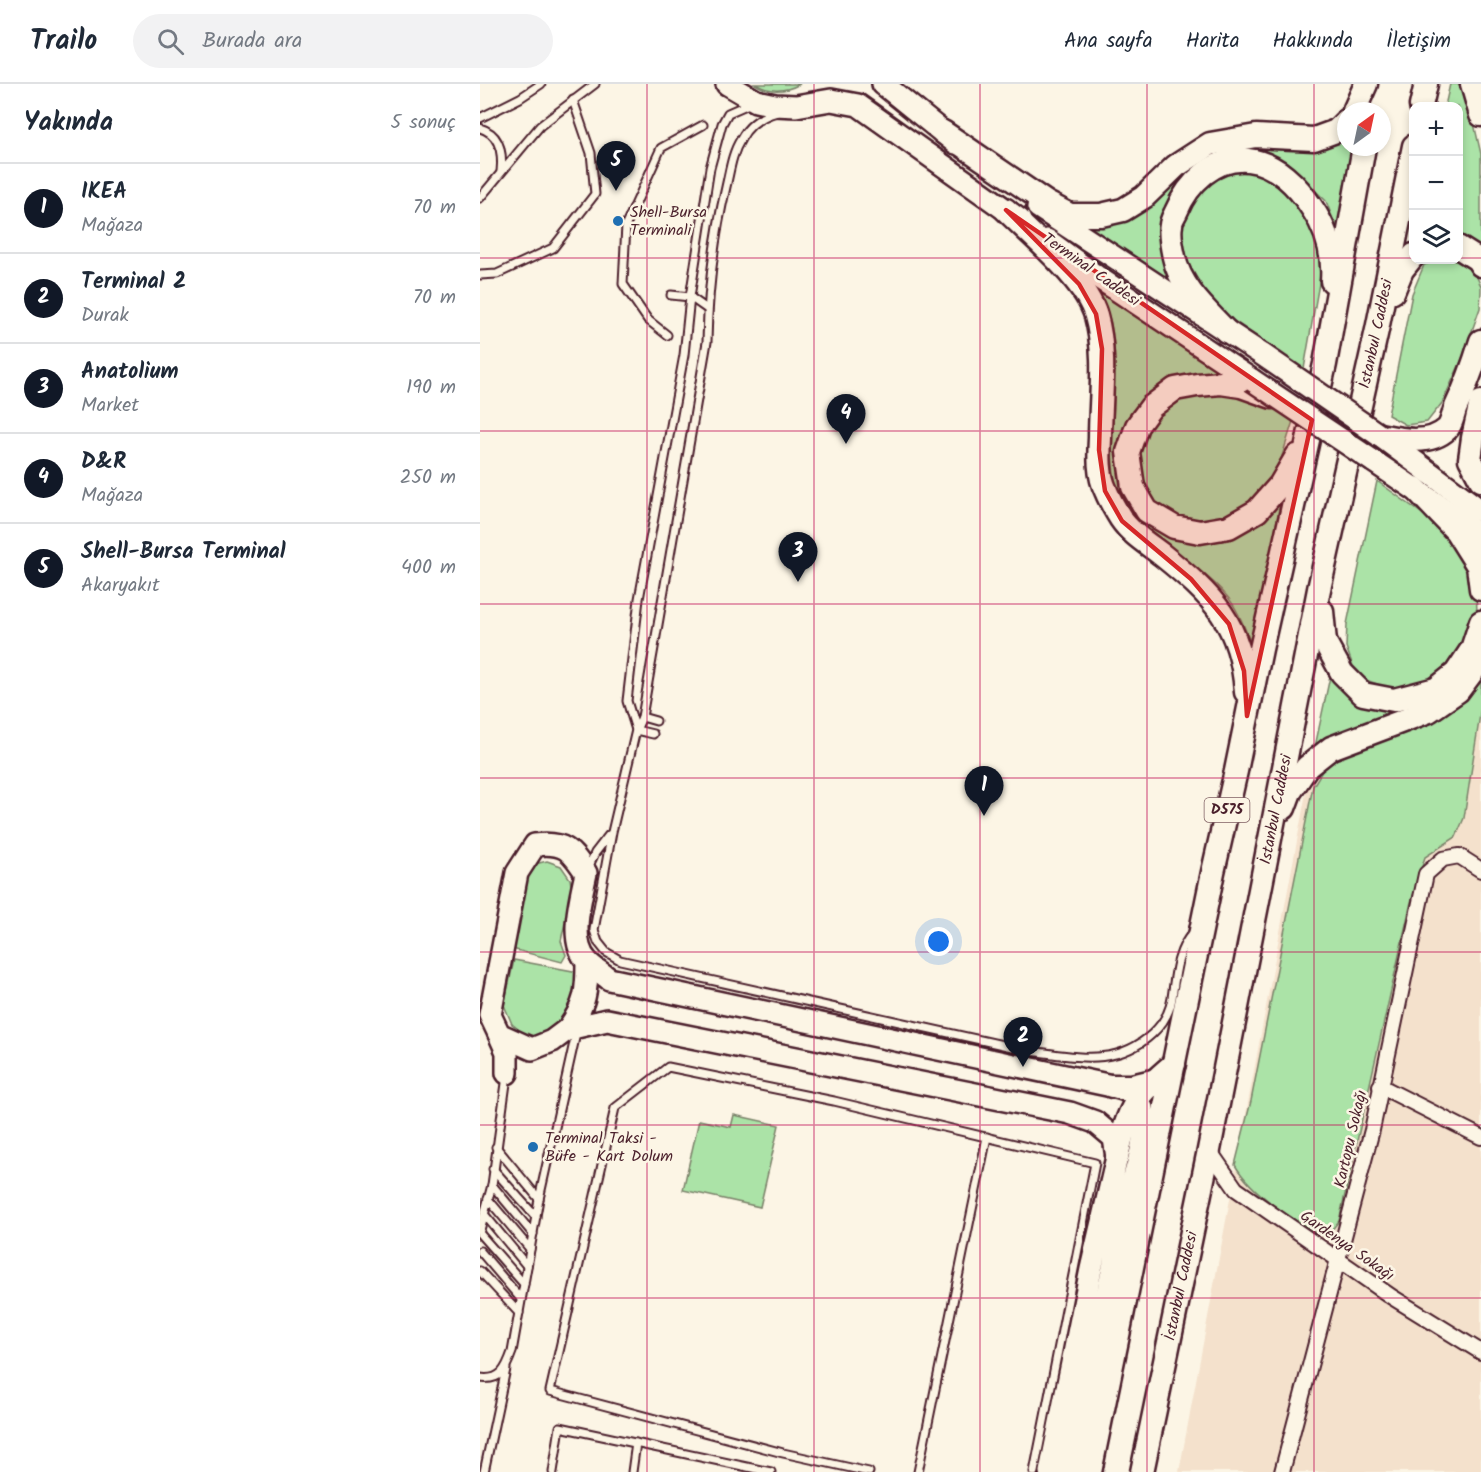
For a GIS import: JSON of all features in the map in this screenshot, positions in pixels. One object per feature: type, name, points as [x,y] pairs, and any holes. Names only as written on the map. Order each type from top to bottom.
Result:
[{"type":"highway","points":[[1358,102],[1366,84]]},
{"type":"highway","points":[[1373,102],[1376,84]]},
{"type":"highway","points":[[1422,102],[1426,84]]},
{"type":"highway","points":[[1472,84],[1480,110]]},
{"type":"highway","points":[[943,132],[1047,203],[1070,214],[1101,215],[1123,210],[1144,197],[1176,166],[1210,144],[1256,136],[1314,140],[1337,130]]},
{"type":"highway","name":"D575","points":[[1090,1472],[1247,716],[1326,364],[1362,156]]},
{"type":"highway","name":"İstanbul Caddesi","points":[[1142,1472],[1209,1150],[1319,589],[1362,397],[1411,156]]},
{"type":"highway","points":[[1226,331],[1198,302],[1184,282],[1174,258],[1171,225],[1182,196],[1200,176],[1224,162],[1249,160],[1276,169],[1302,191],[1324,225],[1334,265],[1326,364]]},
{"type":"highway","points":[[1006,210],[1079,284],[1096,314],[1102,349],[1099,450],[1100,471],[1105,490],[1122,521],[1140,539],[1191,579],[1214,601],[1230,624],[1242,660],[1247,716]]},
{"type":"highway","points":[[1463,250],[1477,259],[1481,265]]},
{"type":"highway","points":[[1362,397],[1394,290],[1402,270],[1409,260]]},
{"type":"highway","points":[[1379,435],[1407,441],[1439,434],[1448,428],[1466,388],[1481,341]]},
{"type":"highway","points":[[1284,401],[1247,383],[1221,383],[1175,389],[1151,407],[1137,426],[1128,452],[1133,487],[1147,511],[1174,527],[1200,532],[1229,527],[1257,511],[1280,485],[1309,437]]},
{"type":"highway","points":[[1481,402],[1470,459],[1481,480]]},
{"type":"highway","points":[[1415,488],[1456,531],[1478,566],[1481,589]]},
{"type":"highway","points":[[1319,589],[1325,642],[1341,673],[1363,694],[1394,700],[1436,688],[1456,672],[1472,649],[1481,622]]},
{"type":"highway","points":[[1266,852],[1290,792],[1307,767],[1331,748],[1429,711],[1458,692],[1481,660]]},
{"type":"highway","points":[[1117,1157],[1126,1122],[1138,1098],[1174,1064]]},
{"type":"highway","points":[[1112,1086],[1132,1086],[1154,1081]]},
{"type":"main road","name":"Terminal Caddesi","points":[[727,84],[756,101],[800,106],[831,100],[858,105],[1247,383]]},
{"type":"main road","points":[[800,106],[824,84]]},
{"type":"main road","name":"Terminal Caddesi","points":[[883,84],[997,177],[1059,222],[1263,355],[1379,435],[1481,511]]},
{"type":"main road","points":[[1284,401],[1415,488],[1481,537]]},
{"type":"main road","points":[[553,843],[566,848],[586,873],[577,922],[578,941],[587,962],[585,1000],[579,1014],[568,1029],[552,1041],[532,1048],[517,1058],[507,1073],[507,1052],[490,1015],[517,873],[536,845],[553,843]]},
{"type":"main road","points":[[587,962],[609,979],[1112,1086],[1127,1090],[1138,1098],[1144,1118],[1142,1143],[1129,1193],[1070,1472]]},
{"type":"main road","points":[[568,1029],[607,1020],[1070,1113],[1095,1122],[1114,1138],[1117,1157],[1091,1269],[1050,1472]]},
{"type":"main road","points":[[499,1034],[532,1048]]},
{"type":"street","name":"Kartopu Sokağı","points":[[1282,1472],[1372,1130],[1426,874],[1443,859],[1459,856],[1481,870]]},
{"type":"street","points":[[1380,1086],[1481,1137]]},
{"type":"street","name":"Gardenya Sokağı","points":[[1209,1150],[1236,1189],[1392,1297],[1481,1352]]},
{"type":"lane","points":[[480,118],[520,98],[541,84]]},
{"type":"lane","points":[[480,198],[540,126],[595,84]]},
{"type":"lane","points":[[480,275],[497,274],[553,248],[595,194],[591,153],[573,100]]},
{"type":"lane","points":[[636,730],[627,701],[639,599],[684,355],[690,297],[710,168],[722,124],[728,112],[756,101]]},
{"type":"lane","points":[[800,106],[764,116],[751,125],[734,152],[717,227],[707,309],[707,342],[642,717],[636,730],[612,832],[594,930],[598,942],[606,952],[620,960],[1030,1051],[1088,1058],[1114,1056],[1132,1050],[1158,1028],[1168,1014],[1184,944],[1203,924]]},
{"type":"lane","points":[[667,334],[648,320],[623,284],[626,225],[661,148],[703,125]]},
{"type":"lane","points":[[480,128],[496,140],[500,147],[503,155],[501,172]]},
{"type":"lane","points":[[671,295],[690,297],[707,309]]},
{"type":"lane","points":[[642,717],[656,721]]},
{"type":"lane","points":[[636,730],[653,734]]},
{"type":"lane","points":[[586,873],[595,853],[612,832]]},
{"type":"lane","points":[[484,1472],[506,1369],[512,1352],[539,1199],[575,1038],[568,1029]]},
{"type":"lane","points":[[869,1472],[783,1454],[549,1391],[615,1108],[668,1067],[834,1101],[1095,1163],[1034,1472]]},
{"type":"lane","points":[[480,1230],[492,1185],[507,1073]]},
{"type":"lane","points":[[918,1472],[987,1137]]},
{"type":"lane","points":[[496,1147],[539,1199]]},
{"type":"lane","points":[[494,1169],[536,1217]]},
{"type":"lane","points":[[492,1185],[533,1234]]},
{"type":"lane","points":[[488,1199],[530,1249]]},
{"type":"lane","points":[[484,1214],[527,1266]]},
{"type":"lane","points":[[480,1234],[524,1284]]},
{"type":"lane","points":[[480,1251],[521,1299]]},
{"type":"lane","points":[[480,1270],[519,1313]]},
{"type":"lane","points":[[480,1378],[495,1378],[506,1369]]},
{"type":"lane","points":[[553,1472],[560,1427],[771,1472]]},
{"type":"lane","points":[[632,1472],[636,1443]]},
{"type":"highlighted area","points":[[1006,210],[1312,420],[1247,716],[1244,671],[1229,624],[1191,579],[1122,521],[1105,491],[1099,450],[1102,349],[1096,314],[1079,284]]},
{"type":"shaded area","points":[[1481,668],[1481,1472],[1179,1472],[1315,745]]},
{"type":"green space","points":[[755,84],[800,84],[789,89],[778,90],[766,89]]},
{"type":"green space","points":[[1450,84],[1465,84],[1481,154],[1481,256],[1463,246],[1463,102],[1446,102]]},
{"type":"green space","points":[[1337,143],[1337,156],[1355,156],[1340,238],[1326,201],[1288,164],[1267,154],[1182,185],[1179,293],[1077,223],[1112,223],[1141,212],[1174,182],[1221,147],[1313,147]]},
{"type":"green space","points":[[1239,169],[1260,170],[1309,210],[1322,266],[1304,369],[1230,318],[1204,290],[1182,253],[1179,226],[1190,198],[1213,178]]},
{"type":"green space","points":[[1463,262],[1474,271],[1481,286],[1480,308],[1462,359],[1442,403],[1427,422],[1406,425],[1388,415],[1412,294],[1424,265],[1463,264]]},
{"type":"green space","points":[[1095,285],[1232,375],[1175,379],[1153,390],[1132,411],[1119,438],[1119,461],[1160,528],[1244,530],[1273,510],[1280,502],[1254,651],[1238,614],[1225,594],[1137,520],[1118,491],[1112,457],[1115,366],[1113,337],[1107,310]]},
{"type":"green space","points":[[1220,393],[1261,401],[1293,421],[1278,469],[1266,490],[1240,514],[1207,526],[1157,509],[1140,485],[1132,452],[1164,405],[1186,395]]},
{"type":"green space","points":[[1377,481],[1431,520],[1457,546],[1476,590],[1477,612],[1469,639],[1442,675],[1419,685],[1391,689],[1366,680],[1353,666],[1346,647],[1347,624]]},
{"type":"green space","points":[[1332,667],[1340,681],[1415,704],[1313,756]]},
{"type":"green space","points":[[1481,680],[1481,708],[1464,818],[1456,837],[1425,857],[1411,902],[1339,1221],[1330,1232],[1322,1235],[1286,1214],[1262,1196],[1242,1176],[1235,1165],[1251,1101],[1313,786],[1324,768],[1339,757],[1453,705],[1476,687]]},
{"type":"green space","points":[[547,861],[561,866],[570,879],[572,890],[561,941],[566,955],[562,962],[512,949],[527,873],[535,864]]},
{"type":"green space","points":[[514,960],[578,972],[581,984],[568,1020],[535,1036],[524,1034],[512,1024],[504,1005]]},
{"type":"green space","points":[[734,1115],[779,1125],[760,1207],[683,1190],[699,1120],[731,1127]]},
{"type":"place","name":"Shell-Bursa Terminal","points":[[616,191]]},
{"type":"place","name":"Shell-Bursa Terminali","points":[[618,221]]},
{"type":"place","name":"D&R","points":[[846,444]]},
{"type":"place","name":"Anatolium","points":[[798,582]]},
{"type":"place","name":"IKEA","points":[[984,816]]},
{"type":"place","name":"Terminal 2","points":[[1023,1067]]},
{"type":"place","name":"Terminal Taksi - Büfe - Kart Dolum","points":[[533,1147]]}]
